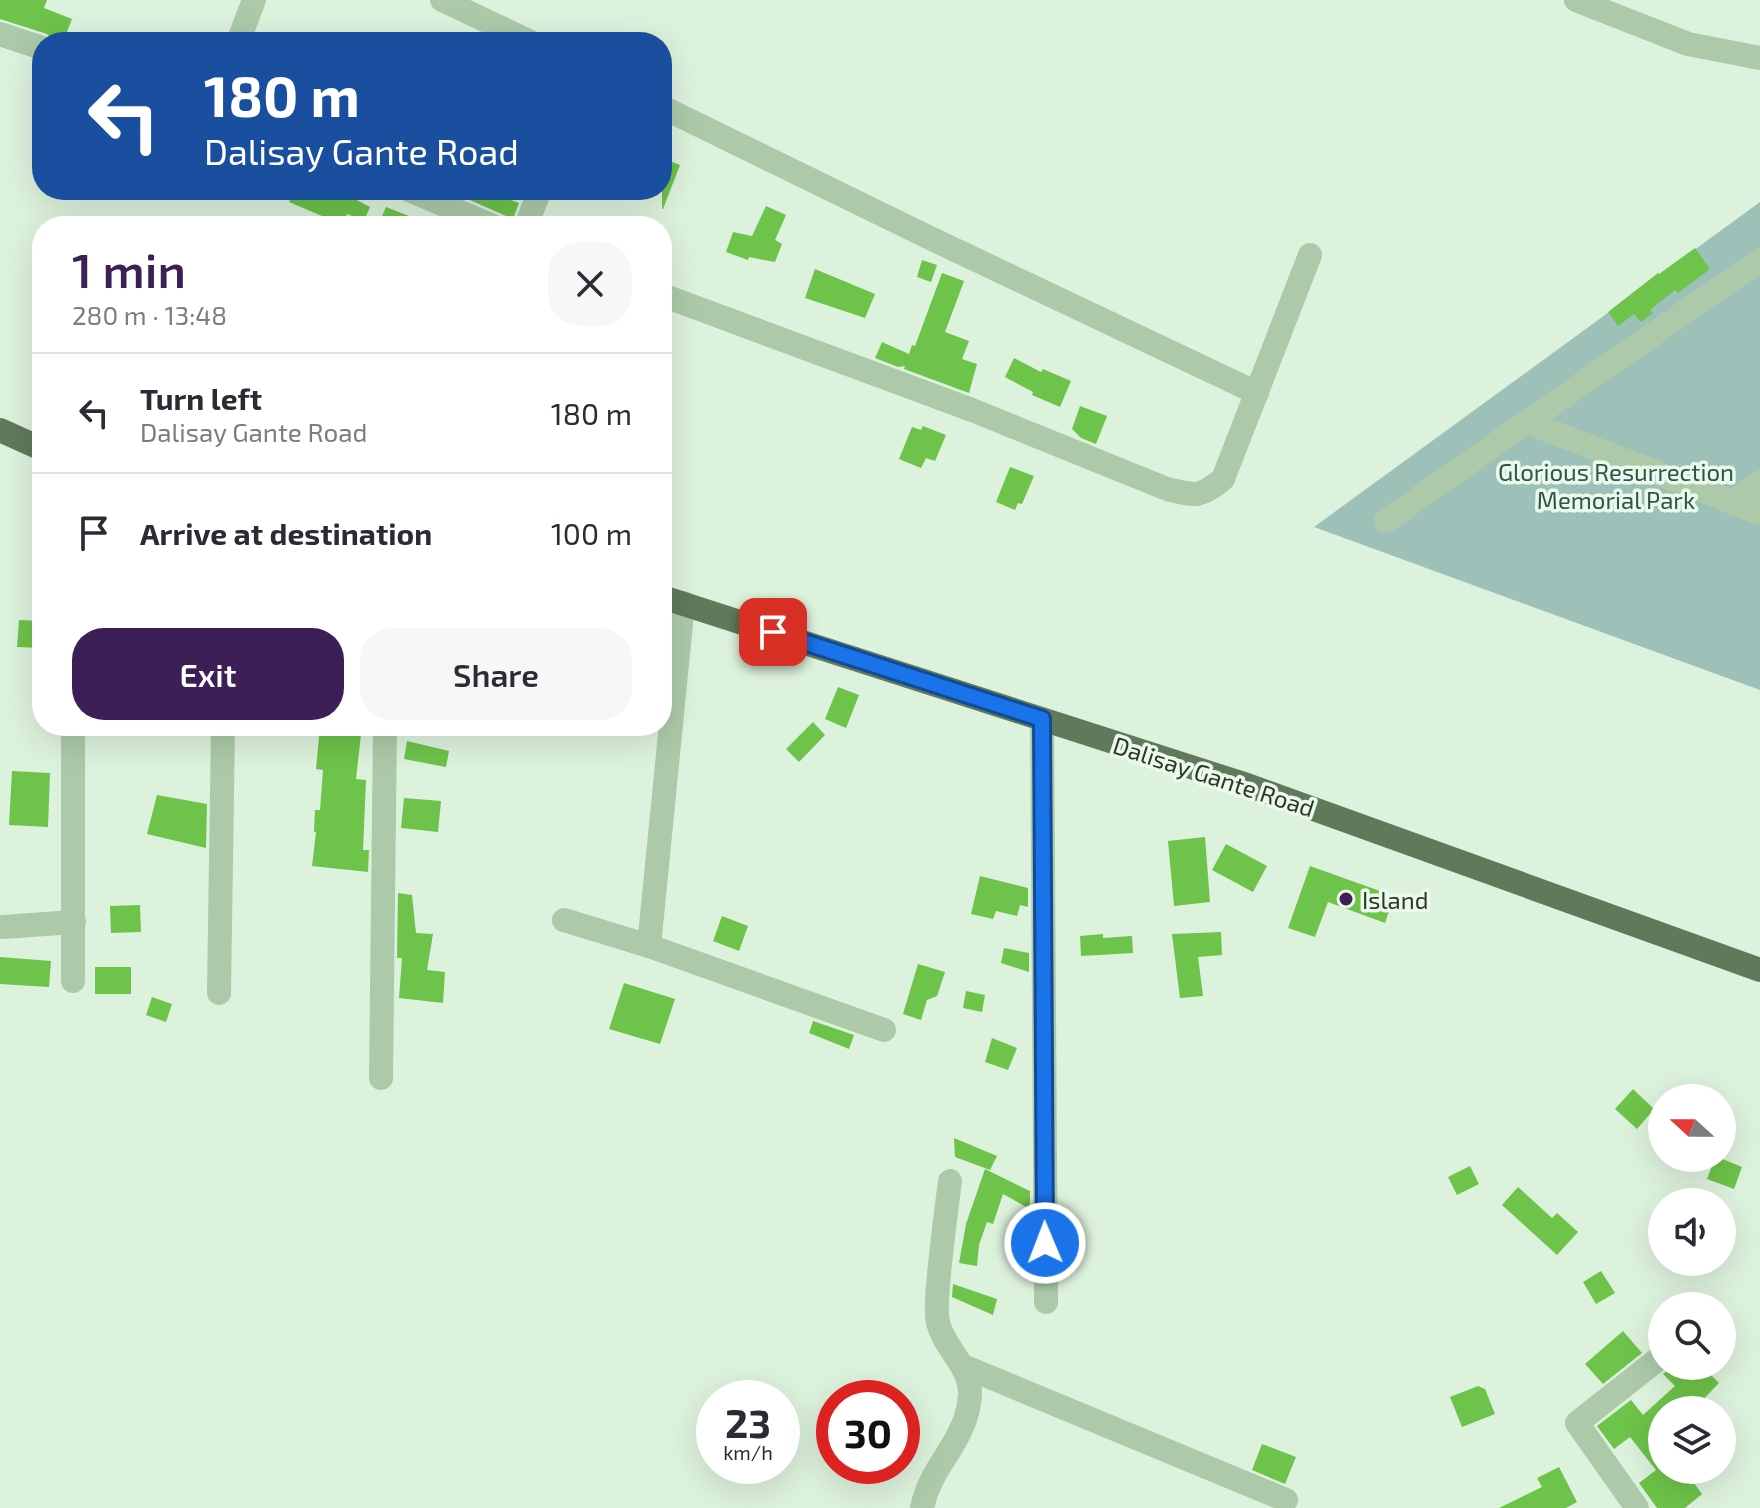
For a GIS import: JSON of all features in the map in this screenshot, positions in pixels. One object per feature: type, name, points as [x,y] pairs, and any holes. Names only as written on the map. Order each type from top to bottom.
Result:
[{"type":"main road","points":[[0,430],[32,444]]},
{"type":"main road","name":"Dalisay Gante Road","points":[[673,600],[1247,785],[1760,970]]},
{"type":"street","points":[[242,32],[254,0]]},
{"type":"street","points":[[442,0],[499,32]]},
{"type":"street","points":[[1576,0],[1688,44],[1760,58]]},
{"type":"street","points":[[0,34],[32,45]]},
{"type":"street","points":[[672,112],[1257,393]]},
{"type":"street","points":[[449,200],[476,216]]},
{"type":"street","points":[[672,299],[972,410],[1167,489],[1189,494],[1206,492],[1223,479],[1310,255]]},
{"type":"street","points":[[1386,521],[1760,260]]},
{"type":"street","points":[[1527,422],[1760,513]]},
{"type":"street","points":[[1733,503],[1760,482]]},
{"type":"street","points":[[1042,719],[1046,1302]]},
{"type":"street","points":[[73,736],[73,981]]},
{"type":"street","points":[[219,993],[223,736]]},
{"type":"street","points":[[381,1078],[385,736]]},
{"type":"street","points":[[649,946],[664,736]]},
{"type":"street","points":[[564,920],[649,946],[884,1030]]},
{"type":"street","points":[[3,927],[74,922]]},
{"type":"street","points":[[922,1508],[933,1474],[959,1436],[970,1395],[963,1366],[947,1345],[938,1322],[937,1295],[950,1181]]},
{"type":"street","points":[[963,1366],[1286,1500]]},
{"type":"street","points":[[1637,1508],[1577,1423],[1648,1367]]},
{"type":"green space","name":"Glorious Resurrection Memorial Park","points":[[1760,202],[1760,690],[1314,527]]},
{"type":"building","points":[[0,0],[47,0],[44,8],[72,19],[67,32],[41,32],[0,19]]},
{"type":"building","points":[[672,162],[680,165],[672,186]]},
{"type":"building","points":[[357,200],[370,207],[366,216],[322,216],[289,202]]},
{"type":"building","points":[[470,200],[511,200],[519,203],[514,216],[506,216]]},
{"type":"building","points":[[766,206],[786,215],[775,240],[782,244],[775,262],[749,257],[748,260],[726,252],[733,232],[752,236]]},
{"type":"building","points":[[386,207],[409,216],[382,216]]},
{"type":"building","points":[[1695,248],[1710,269],[1678,293],[1675,290],[1650,310],[1653,313],[1641,322],[1634,314],[1618,326],[1608,312]]},
{"type":"building","points":[[922,260],[937,265],[931,282],[917,277]]},
{"type":"building","points":[[815,269],[875,294],[865,318],[805,298]]},
{"type":"building","points":[[942,273],[964,281],[945,332],[969,341],[962,359],[977,364],[969,393],[904,369],[905,366],[898,367],[875,358],[882,342],[909,354],[912,345],[915,346]]},
{"type":"building","points":[[1014,358],[1041,372],[1043,369],[1071,381],[1060,407],[1032,395],[1033,392],[1005,377]]},
{"type":"building","points":[[1080,406],[1107,416],[1096,444],[1081,438],[1072,429]]},
{"type":"building","points":[[923,426],[946,435],[935,461],[926,458],[921,468],[899,459],[912,427],[921,430]]},
{"type":"building","points":[[1010,467],[1034,476],[1022,504],[1018,503],[1015,510],[996,502]]},
{"type":"building","points":[[19,620],[32,621],[32,648],[17,647]]},
{"type":"building","points":[[838,687],[859,695],[846,728],[825,719]]},
{"type":"building","points":[[813,722],[825,735],[799,762],[786,749]]},
{"type":"building","points":[[319,736],[361,736],[356,779],[366,780],[363,850],[369,850],[368,872],[312,866],[315,810],[320,810],[323,770],[316,769]]},
{"type":"building","points":[[407,741],[449,751],[446,767],[404,759]]},
{"type":"building","points":[[12,771],[50,773],[48,827],[9,825]]},
{"type":"building","points":[[157,795],[207,804],[206,848],[147,834]]},
{"type":"building","points":[[404,798],[441,801],[438,832],[401,828]]},
{"type":"building","points":[[1205,837],[1210,902],[1174,906],[1168,841]]},
{"type":"building","points":[[1226,844],[1267,866],[1253,892],[1212,870]]},
{"type":"building","name":"Island","points":[[1310,866],[1394,896],[1385,923],[1328,902],[1315,937],[1288,928]]},
{"type":"building","points":[[980,876],[1028,888],[1028,907],[1020,905],[1017,916],[996,911],[993,919],[971,914]]},
{"type":"building","points":[[398,893],[412,895],[416,933],[433,934],[427,970],[445,972],[443,1003],[399,998],[402,958],[397,958]]},
{"type":"building","points":[[140,905],[141,932],[111,933],[110,906]]},
{"type":"building","points":[[722,916],[748,926],[739,951],[713,941]]},
{"type":"building","points":[[1221,932],[1222,955],[1198,957],[1203,996],[1180,998],[1172,934]]},
{"type":"building","points":[[1103,934],[1103,938],[1132,936],[1133,953],[1081,956],[1080,936]]},
{"type":"building","points":[[1004,948],[1029,953],[1029,972],[1001,963]]},
{"type":"building","points":[[0,957],[51,961],[49,987],[0,984]]},
{"type":"building","points":[[918,964],[945,972],[937,996],[927,1000],[921,1020],[903,1014]]},
{"type":"building","points":[[95,967],[131,967],[131,994],[95,994]]},
{"type":"building","points":[[624,983],[675,999],[660,1044],[609,1029]]},
{"type":"building","points":[[966,991],[985,995],[982,1012],[963,1008]]},
{"type":"building","points":[[152,997],[172,1004],[166,1022],[146,1015]]},
{"type":"building","points":[[813,1021],[854,1035],[849,1049],[809,1033]]},
{"type":"building","points":[[992,1038],[1017,1048],[1008,1070],[985,1062]]},
{"type":"building","points":[[1633,1089],[1648,1103],[1648,1116],[1637,1129],[1615,1109]]},
{"type":"building","points":[[954,1138],[997,1156],[990,1170],[955,1157]]},
{"type":"building","points":[[1736,1165],[1742,1167],[1734,1188],[1707,1179],[1710,1172],[1736,1172]]},
{"type":"building","points":[[1470,1166],[1479,1184],[1457,1195],[1448,1177]]},
{"type":"building","points":[[985,1169],[1030,1191],[1030,1209],[1003,1194],[993,1224],[987,1222],[979,1245],[977,1266],[959,1263],[966,1224]]},
{"type":"building","points":[[1518,1187],[1552,1218],[1557,1213],[1578,1232],[1557,1255],[1502,1205]]},
{"type":"building","points":[[1601,1271],[1615,1293],[1596,1304],[1583,1282]]},
{"type":"building","points":[[953,1284],[997,1299],[993,1315],[952,1297]]},
{"type":"building","points":[[1623,1331],[1642,1353],[1603,1384],[1585,1364]]},
{"type":"building","points":[[1669,1380],[1716,1380],[1719,1383],[1706,1396],[1664,1396],[1675,1386]]},
{"type":"building","points":[[1478,1386],[1485,1389],[1495,1414],[1462,1427],[1450,1397]]},
{"type":"building","points":[[1631,1400],[1643,1415],[1648,1410],[1648,1460],[1630,1437],[1614,1449],[1597,1426]]},
{"type":"building","points":[[1262,1444],[1296,1457],[1285,1484],[1252,1470]]},
{"type":"building","points":[[1559,1467],[1577,1502],[1566,1508],[1499,1508],[1542,1487],[1537,1478]]},
{"type":"building","points":[[1648,1476],[1648,1484],[1695,1484],[1702,1494],[1685,1508],[1657,1508],[1639,1483]]},
{"type":"place","name":"Island","points":[[1346,899]]},
{"type":"route","points":[[773,632],[1042,719],[1045,1243]]}]
